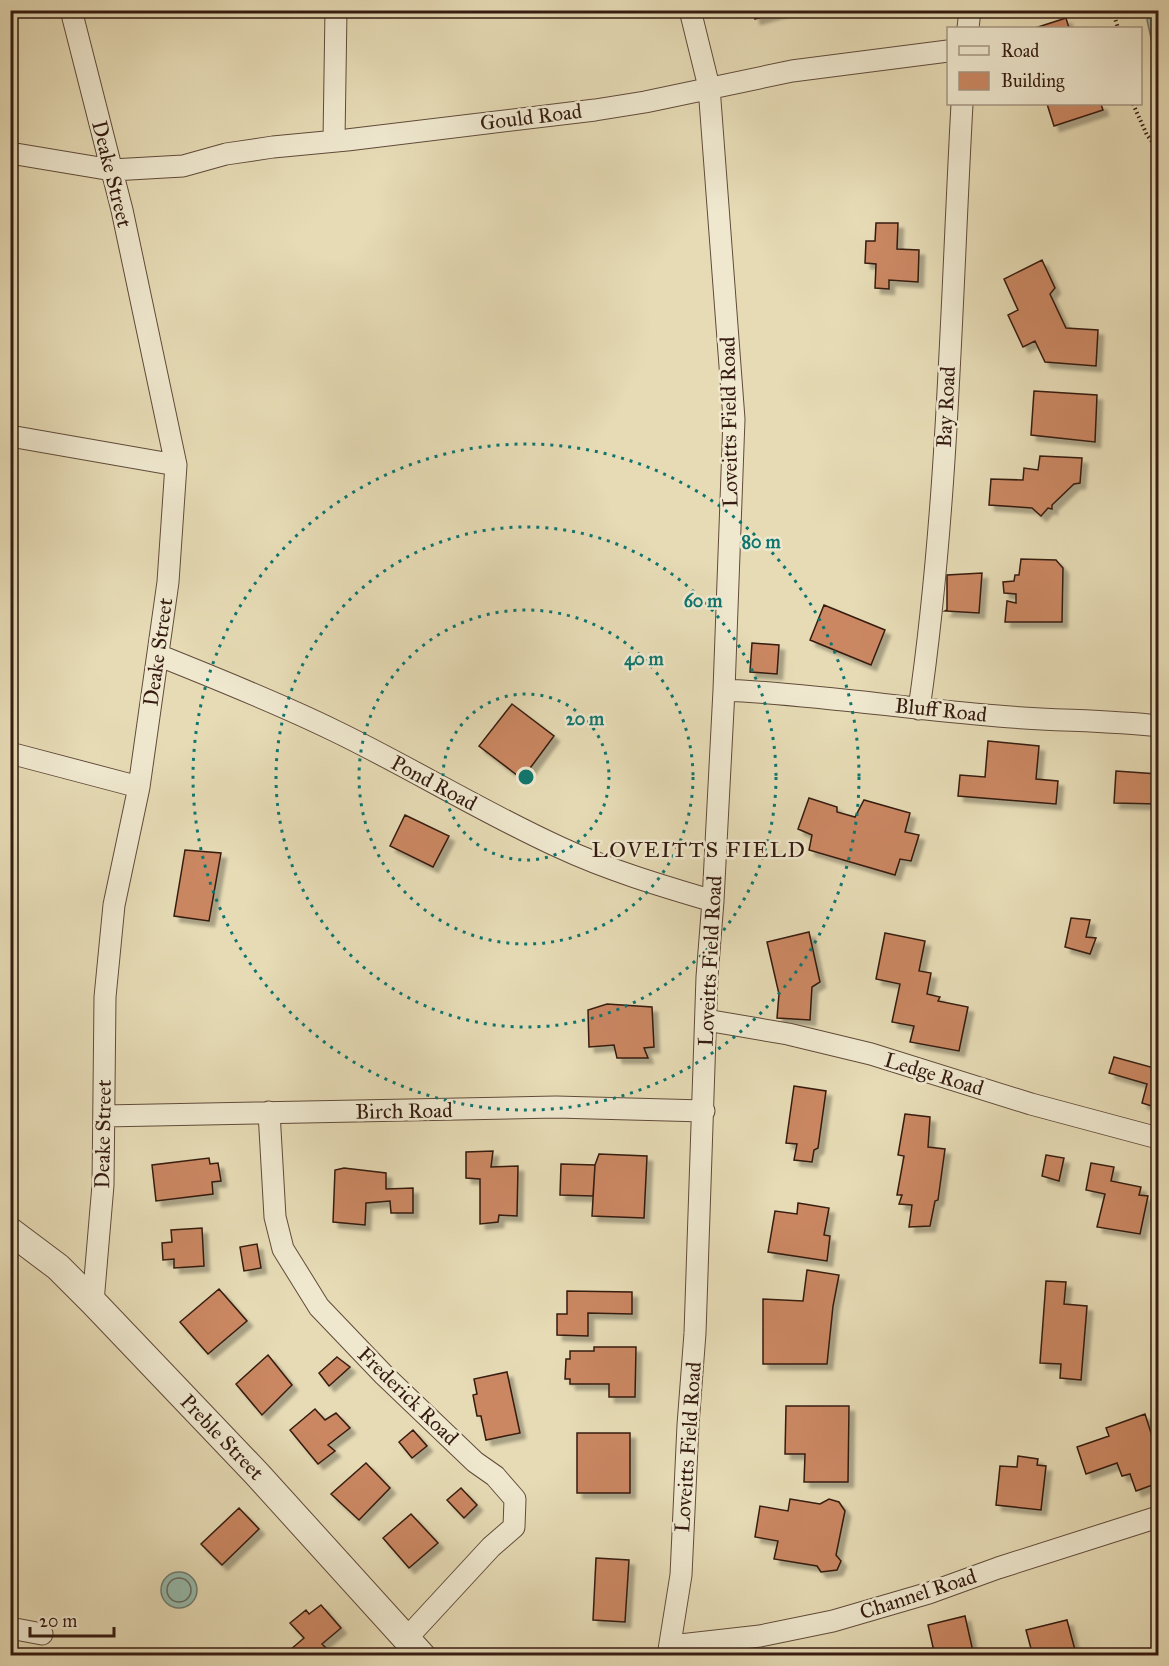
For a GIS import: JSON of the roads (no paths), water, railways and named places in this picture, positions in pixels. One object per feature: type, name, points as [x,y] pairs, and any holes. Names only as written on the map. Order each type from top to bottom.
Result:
[{"type":"street","name":"Deake Street","points":[[71,10],[122,210],[176,465],[168,582],[158,655],[139,787],[114,905],[105,997],[103,1185],[93,1302]]},
{"type":"street","points":[[334,140],[336,10]]},
{"type":"street","name":"Loveitts Field Road","points":[[669,1651],[681,1575],[695,1334],[707,977],[724,690],[734,419],[709,87],[690,10]]},
{"type":"street","points":[[968,27],[970,10]]},
{"type":"street","name":"Gould Road","points":[[10,153],[112,170],[183,166],[226,154],[595,110],[645,102],[792,71],[947,51]]},
{"type":"street","name":"Bay Road","points":[[919,709],[926,660],[943,474],[962,105]]},
{"type":"street","points":[[10,436],[176,465]]},
{"type":"street","name":"Pond Road","points":[[158,655],[334,730],[561,848],[662,886],[713,901]]},
{"type":"street","name":"Bluff Road","points":[[724,690],[778,692],[1001,717],[1158,726]]},
{"type":"street","points":[[10,753],[139,787]]},
{"type":"street","name":"Ledge Road","points":[[706,1020],[788,1034],[871,1054],[1031,1104],[1158,1138]]},
{"type":"street","name":"Birch Road","points":[[104,1116],[556,1107],[704,1111]]},
{"type":"street","name":"Frederick Road","points":[[268,1112],[275,1217],[283,1249],[319,1307],[384,1375],[475,1462],[495,1476],[515,1499],[514,1527],[491,1547],[414,1647]]},
{"type":"street","name":"Preble Street","points":[[10,1232],[58,1267],[93,1302],[257,1473],[414,1647]]},
{"type":"street","name":"Channel Road","points":[[669,1651],[760,1636],[833,1620],[929,1593],[998,1568],[1158,1517]]},
{"type":"street","points":[[10,1628],[42,1634]]},
{"type":"water","points":[[1150,11],[1158,11],[1158,70],[1147,20]]},
{"type":"water","points":[[179,1572],[192,1577],[197,1590],[192,1603],[179,1608],[166,1603],[161,1590],[166,1577]]},
{"type":"district","name":"LOVEITTS FIELD","points":[[699,849]]}]
